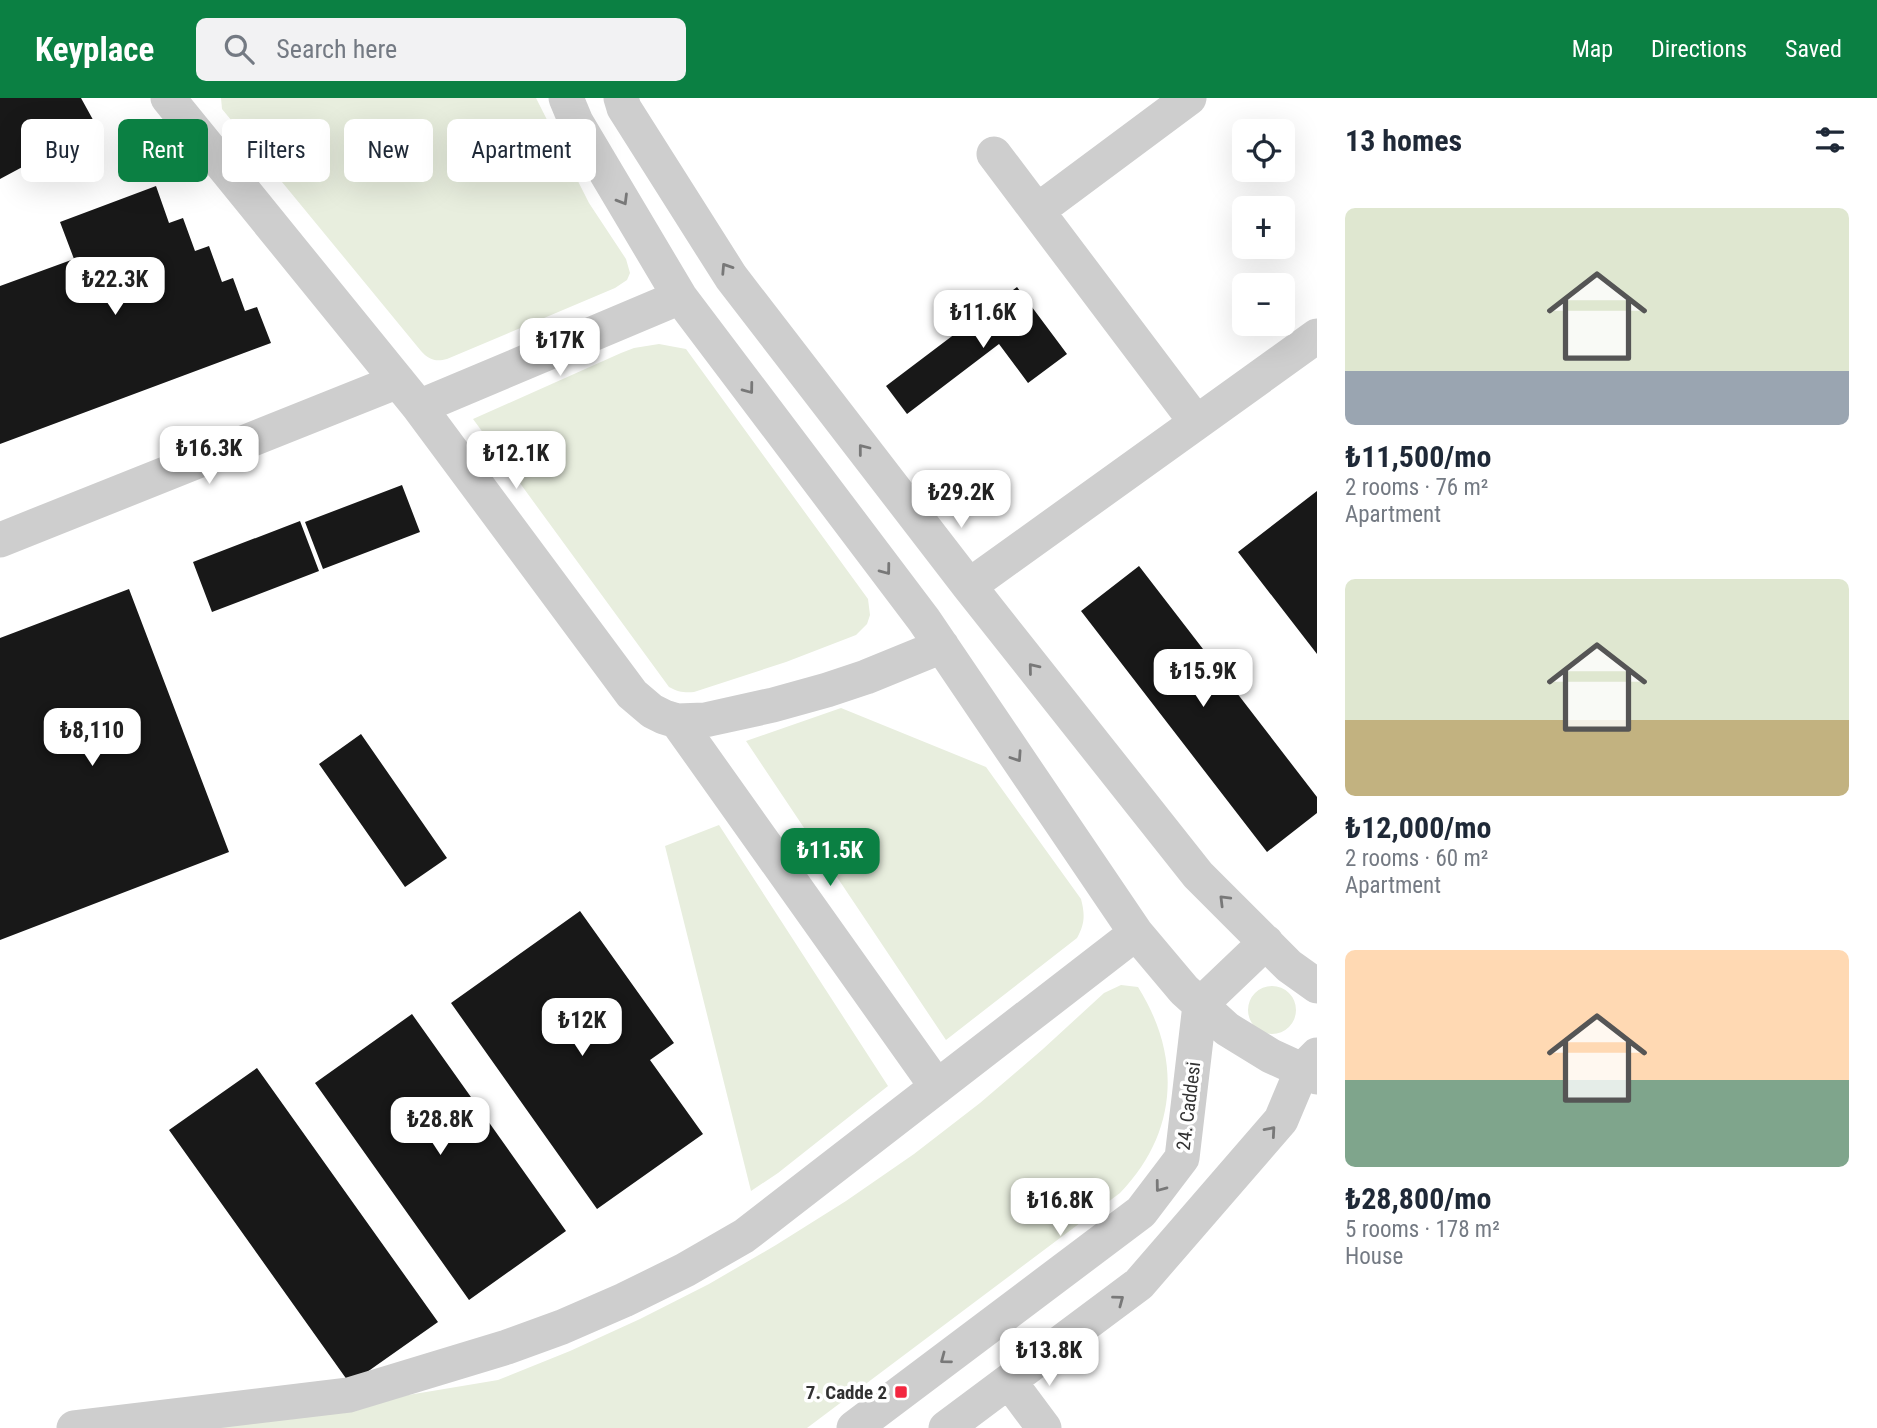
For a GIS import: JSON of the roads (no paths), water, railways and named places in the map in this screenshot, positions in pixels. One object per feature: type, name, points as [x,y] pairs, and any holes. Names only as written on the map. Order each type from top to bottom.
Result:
[{"type":"street","points":[[168,98],[408,394],[632,694],[652,711],[677,721],[705,720],[773,705],[866,677],[942,646]]},
{"type":"street","points":[[566,98],[576,122],[680,297],[924,620],[1136,933],[1184,990],[1227,1029],[1302,1064],[1281,1120],[1139,1284],[946,1428]]},
{"type":"street","points":[[1037,211],[1189,98]]},
{"type":"street","points":[[628,101],[730,277],[969,586],[1198,874],[1277,954],[1317,986]]},
{"type":"street","points":[[994,154],[1196,422]]},
{"type":"street","points":[[0,540],[680,297]]},
{"type":"street","points":[[969,586],[1317,335]]},
{"type":"street","points":[[677,721],[937,1087]]},
{"type":"street","points":[[74,1428],[349,1395],[507,1347],[562,1327],[636,1294],[744,1236],[1136,933]]},
{"type":"street","points":[[1200,1005],[1277,954]]},
{"type":"street","name":"24. Caddesi","points":[[853,1428],[1141,1212],[1182,1158],[1200,1005]]},
{"type":"street","points":[[1009,1381],[1044,1428]]},
{"type":"place","name":"7. Cadde 2","points":[[901,1392]]}]
